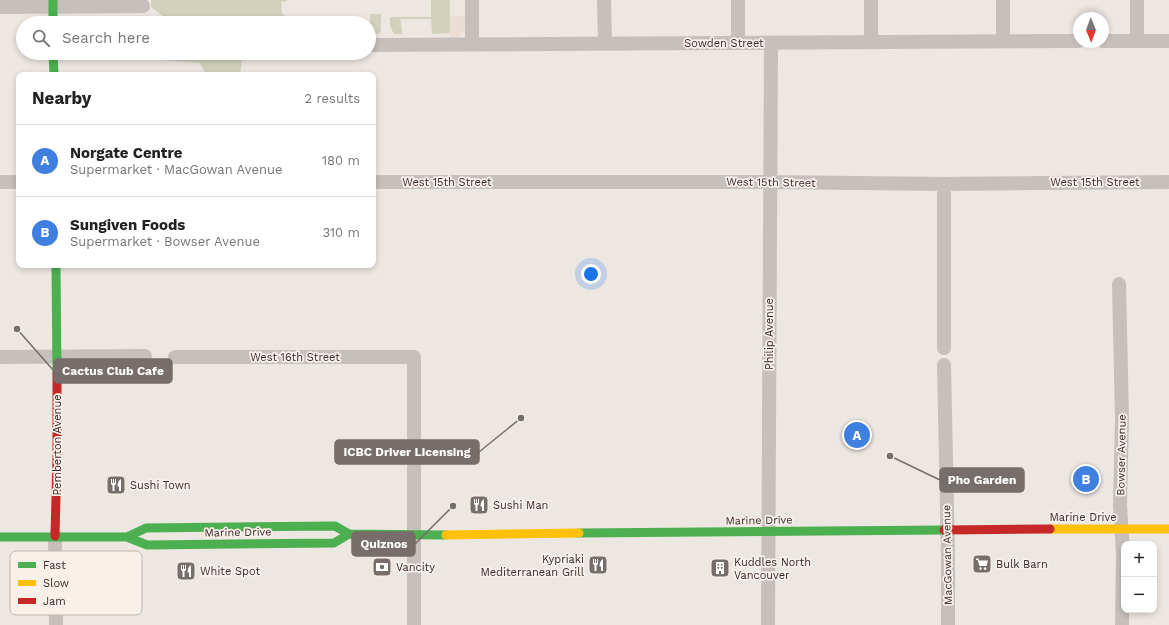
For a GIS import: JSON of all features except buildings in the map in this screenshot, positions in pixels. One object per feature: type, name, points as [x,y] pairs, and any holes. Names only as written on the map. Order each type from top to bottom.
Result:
[{"type":"main road","points":[[53,4],[53,16]]},
{"type":"main road","points":[[54,60],[54,72]]},
{"type":"main road","name":"Pemberton Avenue","points":[[55,536],[57,457],[56,268]]},
{"type":"main road","name":"Marine Drive","points":[[127,537],[146,528],[335,526],[349,534],[414,535],[1169,529]]},
{"type":"main road","name":"Marine Drive","points":[[0,537],[127,537],[147,545],[334,543],[349,534]]},
{"type":"street","points":[[472,0],[472,44]]},
{"type":"street","points":[[604,0],[605,43]]},
{"type":"street","points":[[738,0],[738,42]]},
{"type":"street","points":[[871,0],[871,42]]},
{"type":"street","points":[[1003,0],[1003,40]]},
{"type":"street","points":[[1137,0],[1137,41]]},
{"type":"street","points":[[0,7],[53,4],[143,6]]},
{"type":"street","name":"Sowden Street","points":[[376,45],[1003,40],[1073,41]]},
{"type":"street","points":[[1109,41],[1169,41]]},
{"type":"street","name":"Philip Avenue","points":[[768,625],[771,43]]},
{"type":"street","points":[[0,182],[16,182]]},
{"type":"street","name":"West 15th Street","points":[[376,182],[770,182],[944,184],[1169,182]]},
{"type":"street","points":[[944,184],[944,348]]},
{"type":"street","name":"Bowser Avenue","points":[[1119,284],[1122,419],[1120,505],[1123,554],[1122,625]]},
{"type":"street","points":[[0,357],[145,356]]},
{"type":"street","name":"West 16th Street","points":[[175,357],[414,357],[414,535]]},
{"type":"street","name":"MacGowan Avenue","points":[[944,365],[948,625]]},
{"type":"street","points":[[414,535],[414,625]]},
{"type":"street","name":"Pemberton Avenue","points":[[55,536],[55,551]]},
{"type":"street","name":"Pemberton Avenue","points":[[56,615],[56,625]]},
{"type":"green space","points":[[151,0],[287,0],[281,2],[282,13],[285,16],[163,16],[151,7]]},
{"type":"green space","points":[[431,0],[450,0],[450,33],[432,34],[431,19],[400,19],[402,34],[394,34],[390,26],[390,17],[431,17]]},
{"type":"green space","points":[[370,14],[381,14],[381,32],[378,34],[376,34],[376,16],[370,16]]},
{"type":"green space","points":[[163,60],[242,60],[240,72],[204,72],[200,63]]},
{"type":"shaded area","points":[[450,16],[466,16],[466,26],[458,37],[448,39],[450,30]]},
{"type":"traffic: fast","points":[[53,0],[53,16]]},
{"type":"traffic: fast","points":[[53,60],[54,72]]},
{"type":"traffic: fast","points":[[56,268],[57,374]]},
{"type":"traffic: fast","points":[[127,537],[146,528],[335,526],[349,534],[446,535]]},
{"type":"traffic: fast","points":[[579,533],[944,530]]},
{"type":"traffic: fast","points":[[0,537],[127,537],[147,545],[334,543],[349,534]]},
{"type":"traffic: slow","points":[[1050,529],[1169,529]]},
{"type":"traffic: slow","points":[[446,535],[579,533]]},
{"type":"traffic: jam","points":[[55,536],[57,374]]},
{"type":"traffic: jam","points":[[944,530],[1050,529]]},
{"type":"place","name":"Cactus Club Cafe","points":[[17,329]]},
{"type":"place","name":"ICBC Driver Licensing","points":[[521,418]]},
{"type":"place","name":"Norgate Centre","points":[[857,435]]},
{"type":"place","name":"Pho Garden","points":[[890,456]]},
{"type":"place","name":"Sungiven Foods","points":[[1086,479]]},
{"type":"place","name":"Sushi Town","points":[[116,485]]},
{"type":"place","name":"Sushi Man","points":[[479,505]]},
{"type":"place","name":"Quiznos","points":[[453,506]]},
{"type":"place","name":"Bulk Barn","points":[[982,564]]},
{"type":"place","name":"Kypriaki Mediterranean Grill","points":[[598,565]]},
{"type":"place","name":"Vancity","points":[[382,567]]},
{"type":"place","name":"Kuddles North Vancouver","points":[[720,568]]},
{"type":"place","name":"White Spot","points":[[186,571]]}]
